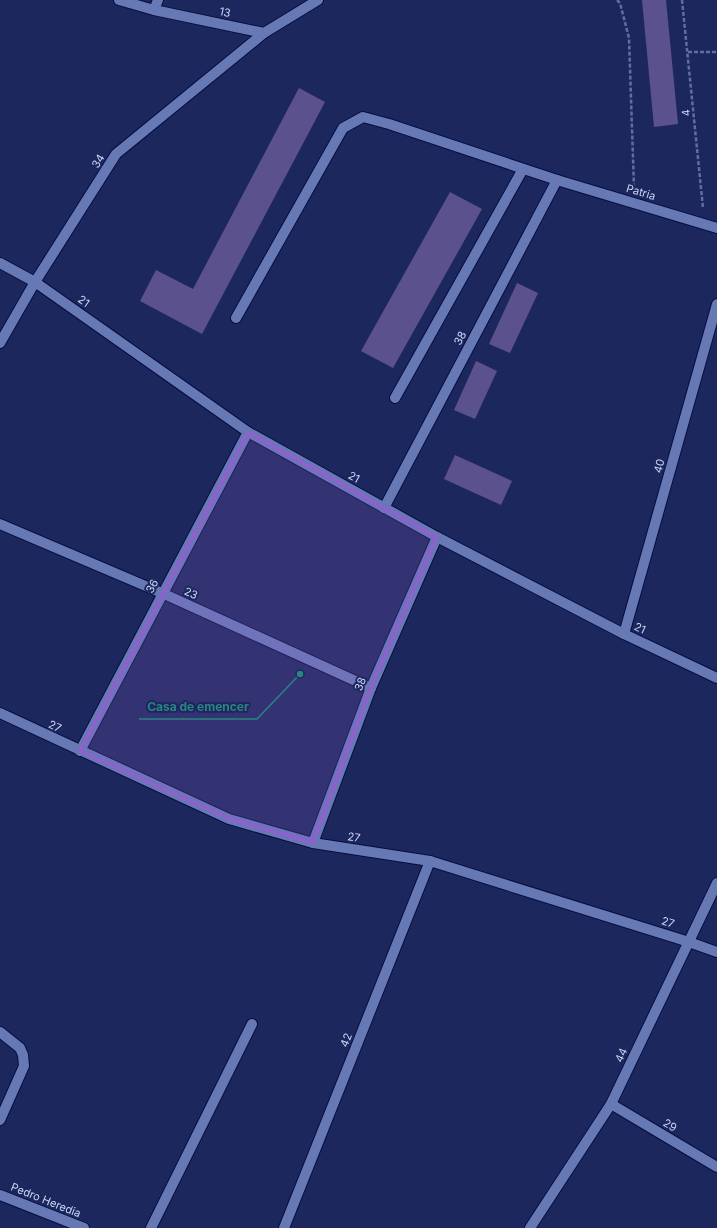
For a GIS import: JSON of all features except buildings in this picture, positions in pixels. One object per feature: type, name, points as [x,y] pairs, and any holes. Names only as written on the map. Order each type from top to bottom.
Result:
[{"type":"street","name":"13","points":[[119,0],[154,10],[264,33]]},
{"type":"street","points":[[154,10],[158,0]]},
{"type":"street","points":[[264,33],[318,0]]},
{"type":"street","name":"34","points":[[0,343],[36,282],[116,154],[264,33]]},
{"type":"street","name":"Patria","points":[[236,318],[343,128],[363,117],[389,124],[557,180],[635,202],[717,228]]},
{"type":"street","points":[[395,398],[523,169]]},
{"type":"street","name":"38","points":[[384,508],[557,180]]},
{"type":"street","name":"21","points":[[0,263],[36,282],[248,432],[437,537],[624,634],[717,678]]},
{"type":"street","name":"40","points":[[624,634],[717,304]]},
{"type":"street","name":"36","points":[[80,751],[248,432]]},
{"type":"street","name":"23","points":[[0,524],[162,593],[371,688]]},
{"type":"street","name":"38","points":[[313,843],[371,688],[437,537]]},
{"type":"street","name":"27","points":[[0,713],[229,819],[313,843],[430,861],[717,952]]},
{"type":"street","name":"42","points":[[284,1228],[430,861]]},
{"type":"street","name":"44","points":[[530,1228],[611,1104],[717,883]]},
{"type":"street","points":[[151,1228],[252,1024]]},
{"type":"street","points":[[0,1032],[20,1048],[23,1055],[24,1066],[0,1120]]},
{"type":"street","name":"29","points":[[611,1104],[717,1167]]},
{"type":"street","name":"Pedro Heredia","points":[[0,1195],[84,1228]]},
{"type":"path","points":[[617,0],[620,2],[629,38],[635,202]]},
{"type":"path","name":"4","points":[[682,0],[705,225]]},
{"type":"path","points":[[688,52],[717,52]]},
{"type":"highlighted area","points":[[248,432],[437,537],[371,688],[313,843],[229,819],[80,751]]},
{"type":"place","name":"Casa de emencer","points":[[300,674]]}]
